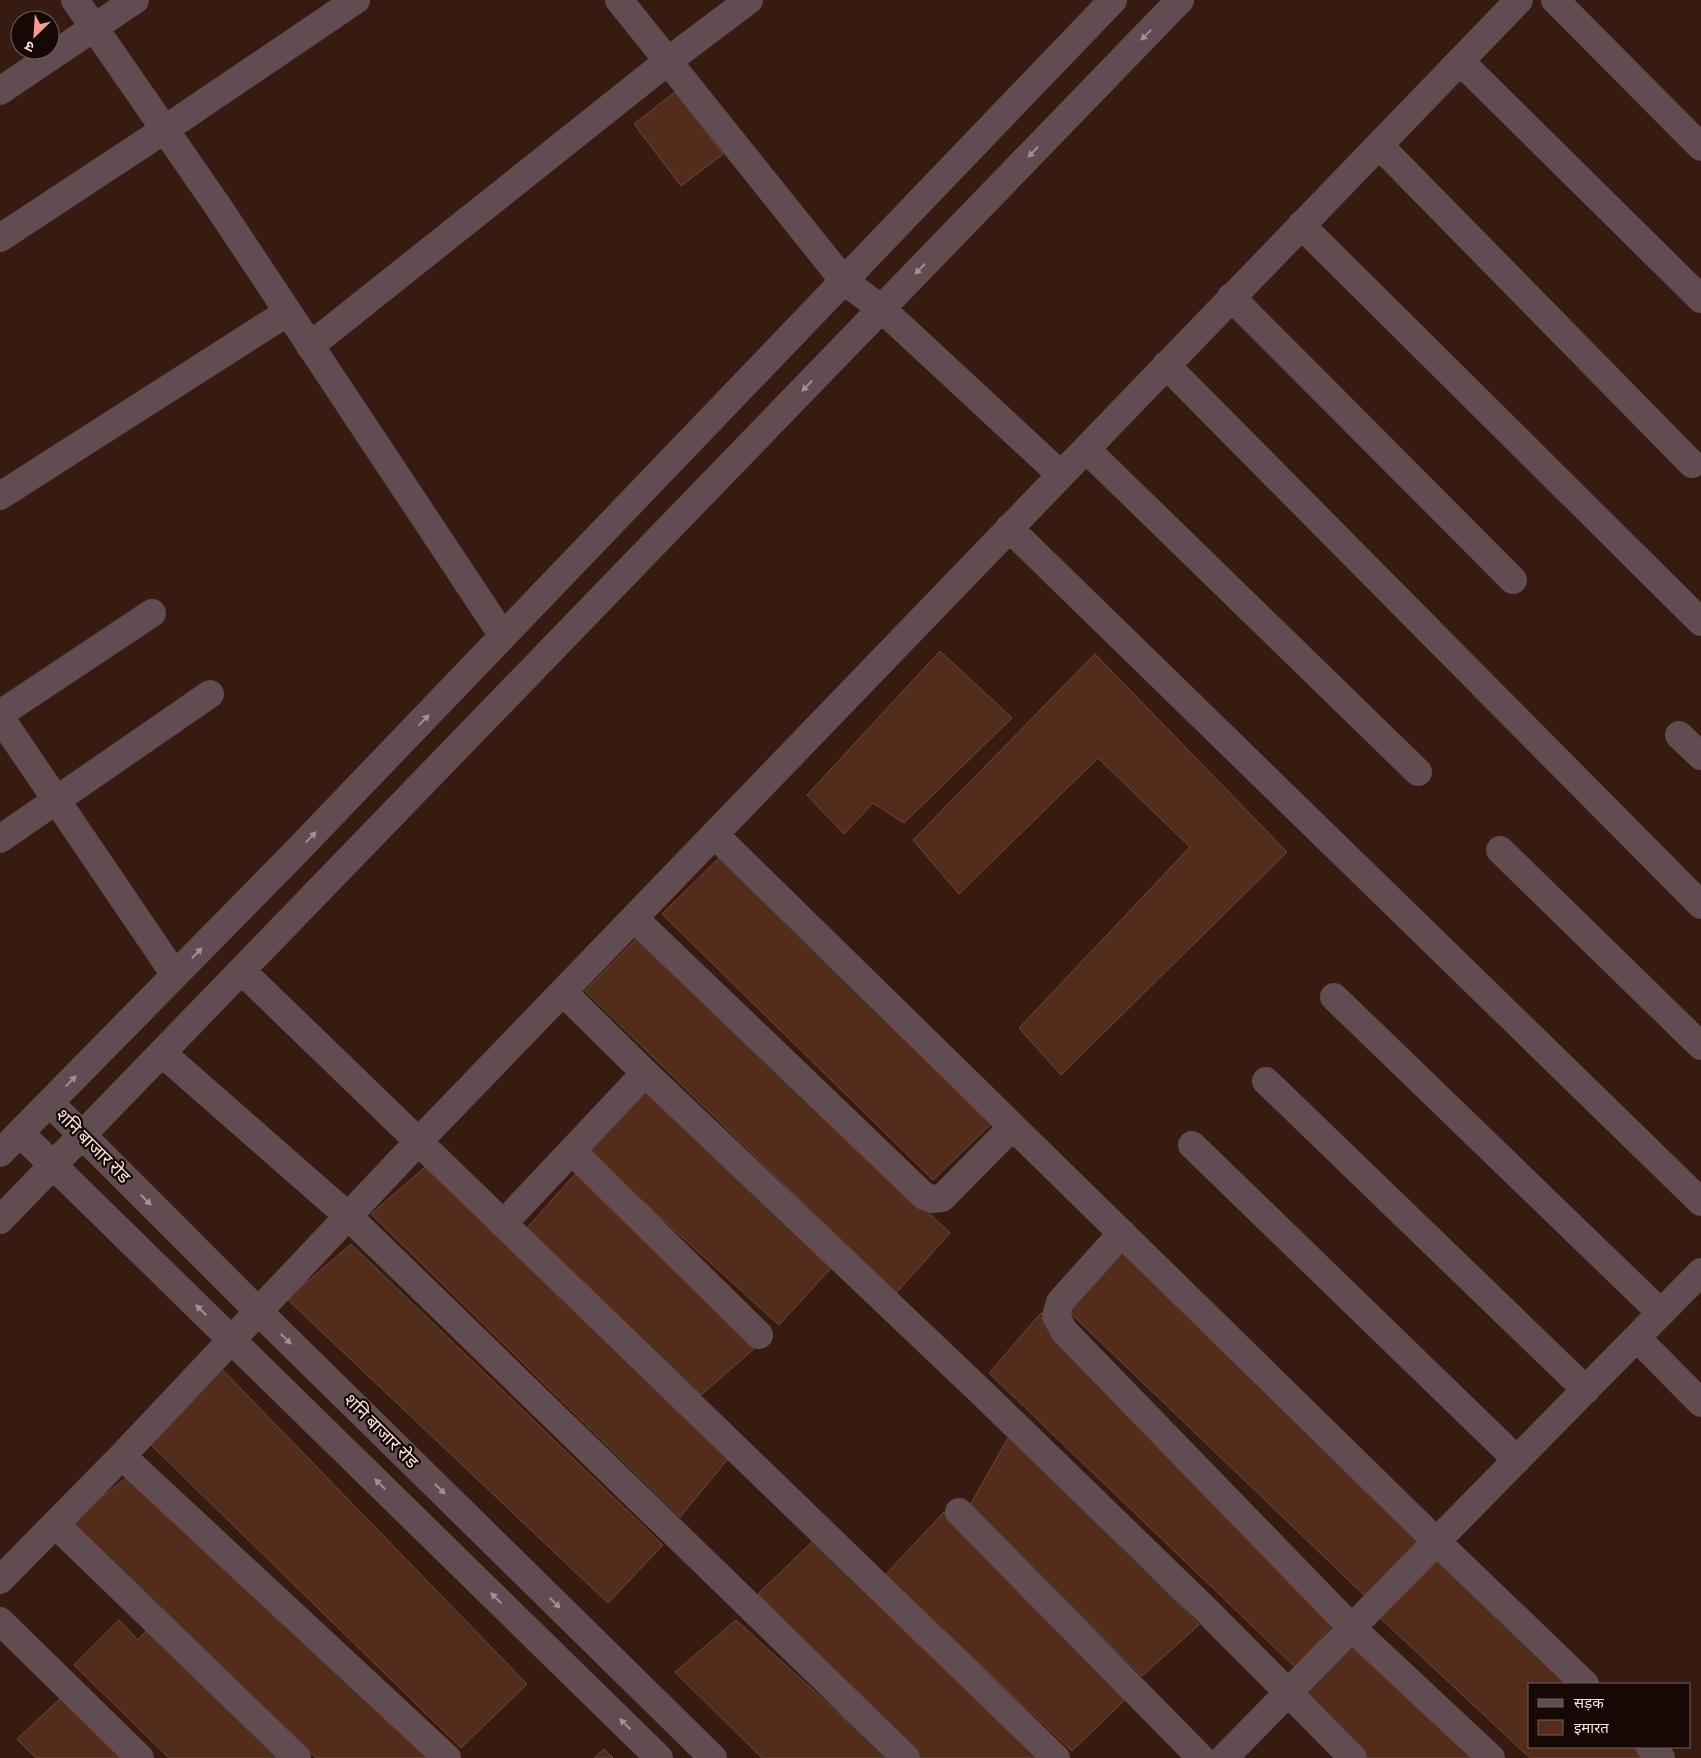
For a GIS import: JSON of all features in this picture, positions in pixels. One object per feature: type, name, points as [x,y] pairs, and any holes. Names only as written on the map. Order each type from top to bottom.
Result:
[{"type":"street","points":[[75,0],[217,205],[503,636]]},
{"type":"street","points":[[0,91],[135,0]]},
{"type":"street","points":[[0,238],[356,0]]},
{"type":"street","points":[[619,0],[844,280],[882,309],[1061,475]]},
{"type":"street","points":[[310,346],[668,61],[749,0]]},
{"type":"street","points":[[0,1153],[292,856],[1113,0]]},
{"type":"street","points":[[0,1220],[1180,0]]},
{"type":"street","points":[[0,1580],[122,1456],[418,1142],[1519,0]]},
{"type":"street","points":[[1555,0],[1701,147]]},
{"type":"street","points":[[1460,61],[1701,299]]},
{"type":"street","points":[[1378,145],[1692,464]]},
{"type":"street","points":[[1301,225],[1701,622]]},
{"type":"street","points":[[1232,297],[1512,580]]},
{"type":"street","points":[[0,496],[288,312]]},
{"type":"street","points":[[1166,365],[1701,905]]},
{"type":"street","points":[[1086,449],[1418,772]]},
{"type":"street","points":[[1009,528],[1701,1202]]},
{"type":"street","points":[[152,613],[0,715],[175,975]]},
{"type":"street","points":[[0,839],[210,694]]},
{"type":"street","points":[[1679,735],[1701,756]]},
{"type":"street","points":[[715,835],[1437,1542],[1584,1683]]},
{"type":"street","points":[[1500,850],[1701,1046]]},
{"type":"street","points":[[635,919],[924,1196],[932,1199],[942,1198],[1012,1127]]},
{"type":"street","points":[[242,971],[1056,1758]]},
{"type":"street","points":[[563,992],[645,1073],[977,1388],[1205,1609],[1287,1694],[1353,1758]]},
{"type":"street","points":[[1334,998],[1661,1313]]},
{"type":"street","points":[[162,1053],[348,1216],[906,1758]]},
{"type":"street","points":[[503,1224],[645,1073]]},
{"type":"street","points":[[1266,1081],[1586,1390]]},
{"type":"street","name":"शनि बाजार रोड","points":[[50,1103],[259,1312],[713,1758]]},
{"type":"street","points":[[20,1133],[660,1758]]},
{"type":"street","points":[[1192,1145],[1517,1460]]},
{"type":"street","points":[[572,1151],[759,1335]]},
{"type":"street","points":[[1122,1233],[1060,1302],[1056,1316],[1064,1332],[1352,1628],[1491,1758]]},
{"type":"street","points":[[1224,1758],[1701,1272]]},
{"type":"street","points":[[1636,1338],[1701,1403]]},
{"type":"street","points":[[122,1456],[447,1758]]},
{"type":"street","points":[[959,1512],[1201,1758]]},
{"type":"street","points":[[55,1524],[296,1758]]},
{"type":"street","points":[[0,1621],[140,1758]]},
{"type":"street","points":[[1651,1748],[1661,1758]]},
{"type":"building","points":[[675,92],[723,154],[681,186],[634,124]]},
{"type":"building","points":[[940,651],[1012,718],[904,823],[873,803],[844,834],[807,795]]},
{"type":"building","points":[[1095,654],[1287,852],[1061,1075],[1019,1028],[1190,847],[1098,758],[959,894],[913,840]]},
{"type":"building","points":[[722,855],[993,1122],[933,1180],[662,914]]},
{"type":"building","points":[[637,938],[950,1233],[896,1293],[585,991]]},
{"type":"building","points":[[640,1087],[832,1267],[779,1325],[584,1148]]},
{"type":"building","points":[[431,1162],[732,1454],[680,1517],[371,1214]]},
{"type":"building","points":[[576,1173],[756,1347],[701,1395],[527,1228]]},
{"type":"building","points":[[351,1244],[663,1545],[608,1603],[287,1299]]},
{"type":"building","points":[[1124,1245],[1422,1537],[1365,1596],[1064,1307]]},
{"type":"building","points":[[1041,1313],[1335,1621],[1296,1668],[989,1373]]},
{"type":"building","points":[[215,1362],[527,1684],[461,1748],[144,1438]]},
{"type":"building","points":[[1012,1431],[1199,1625],[1142,1676],[970,1505]]},
{"type":"building","points":[[130,1475],[437,1758],[316,1758],[67,1524]]},
{"type":"building","points":[[944,1512],[1129,1696],[1072,1751],[885,1575]]},
{"type":"building","points":[[817,1537],[1046,1758],[921,1758],[758,1594]]},
{"type":"building","points":[[1440,1551],[1577,1683],[1528,1683],[1528,1748],[1644,1748],[1654,1758],[1530,1758],[1378,1616]]},
{"type":"building","points":[[119,1620],[138,1640],[152,1624],[288,1758],[169,1758],[74,1665]]},
{"type":"building","points":[[736,1620],[888,1758],[762,1758],[675,1672]]},
{"type":"building","points":[[1353,1638],[1481,1758],[1362,1758],[1295,1695]]},
{"type":"building","points":[[62,1697],[122,1758],[36,1758],[17,1739]]},
{"type":"building","points":[[604,1749],[613,1758],[594,1758]]}]
